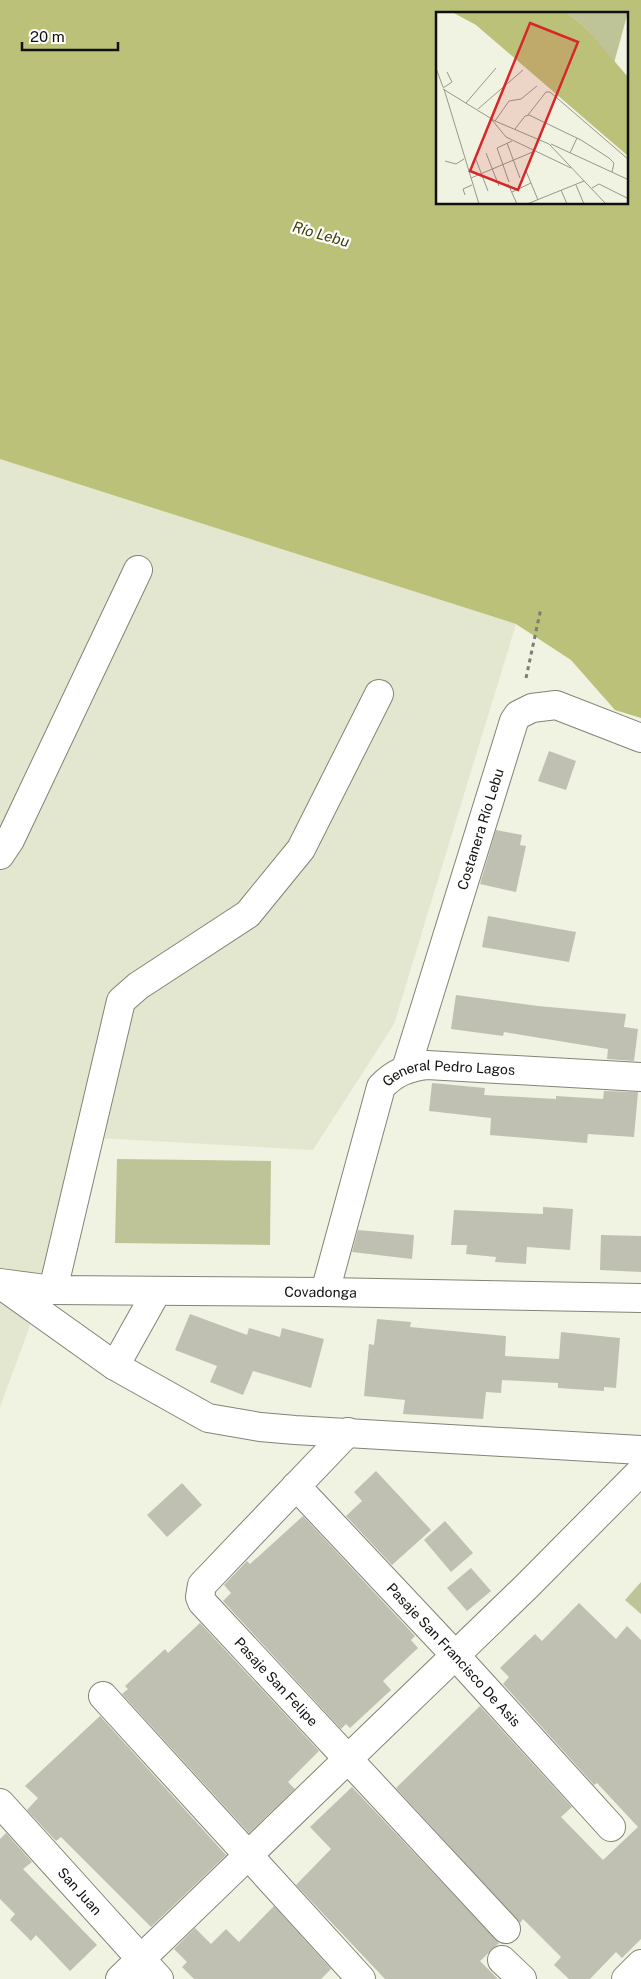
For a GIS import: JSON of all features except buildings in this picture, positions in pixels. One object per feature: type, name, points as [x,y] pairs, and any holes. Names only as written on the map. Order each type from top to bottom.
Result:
[{"type":"street","points":[[0,855],[10,840],[138,570]]},
{"type":"street","points":[[53,1290],[121,1002],[138,986],[248,914],[301,849],[379,694]]},
{"type":"street","points":[[518,715],[541,706],[556,705],[641,738]]},
{"type":"street","name":"Costanera Río Lebu","points":[[406,1069],[511,727],[518,715]]},
{"type":"street","name":"General Pedro Lagos","points":[[325,1292],[381,1087],[390,1078],[406,1069],[427,1065],[641,1077]]},
{"type":"street","points":[[0,1283],[115,1366],[208,1418],[260,1427],[641,1450]]},
{"type":"street","name":"Covadonga","points":[[0,1283],[53,1290],[325,1292],[641,1298]]},
{"type":"street","points":[[115,1366],[157,1291]]},
{"type":"street","name":"Pasaje San Felipe","points":[[348,1432],[202,1585],[200,1597],[202,1602],[506,1929]]},
{"type":"street","points":[[120,1979],[526,1587],[641,1471]]},
{"type":"street","name":"Pasaje San Francisco De Asis","points":[[296,1486],[455,1655],[611,1827]]},
{"type":"street","points":[[103,1696],[361,1979]]},
{"type":"street","name":"San Juan","points":[[0,1803],[160,1979]]},
{"type":"street","points":[[502,1960],[522,1979]]},
{"type":"street","points":[[626,1979],[641,1964]]},
{"type":"path","points":[[518,715],[541,608]]},
{"type":"shaded area","points":[[0,459],[516,624],[394,1024],[313,1150],[99,1138],[0,1407]]},
{"type":"shaded area","points":[[117,1159],[271,1161],[270,1245],[115,1243]]},
{"type":"shaded area","points":[[641,1582],[641,1614],[625,1600]]},
{"type":"water","name":"Río Lebu","points":[[0,0],[641,0],[641,718],[615,710],[571,660],[516,624],[0,459]]}]
